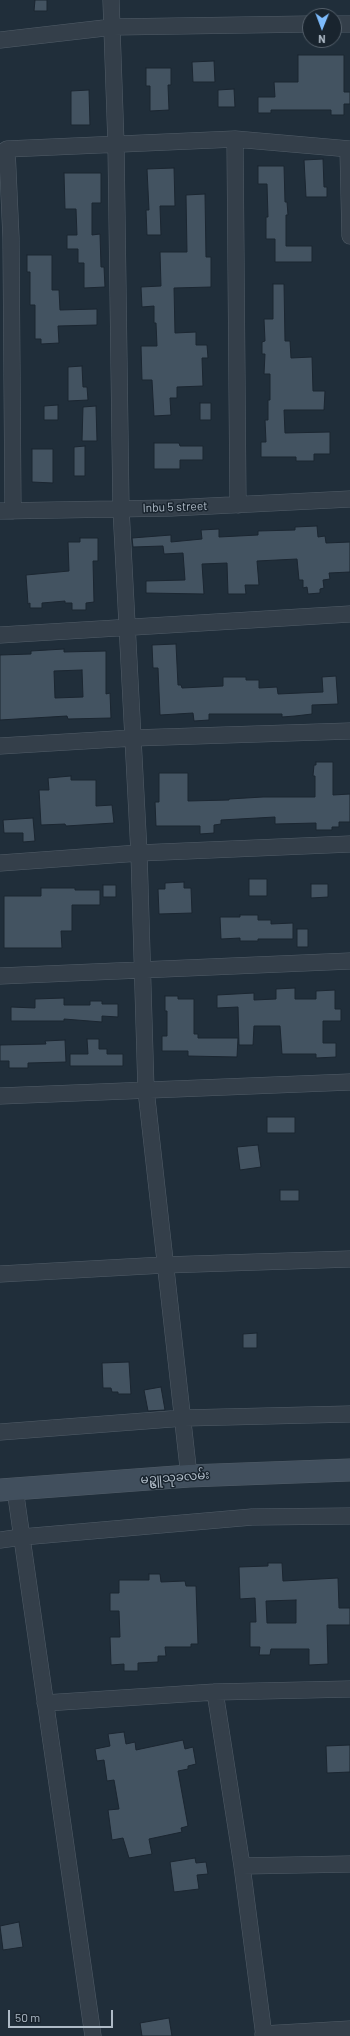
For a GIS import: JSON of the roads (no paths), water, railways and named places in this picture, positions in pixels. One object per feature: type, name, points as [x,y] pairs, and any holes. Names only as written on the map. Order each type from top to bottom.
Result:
[{"type":"street","points":[[111,0],[116,144],[121,509],[139,853],[146,1090],[164,1265],[184,1418],[189,1476]]},
{"type":"street","points":[[0,40],[113,27],[302,24]]},
{"type":"street","points":[[235,139],[238,505]]},
{"type":"street","points":[[6,511],[11,238],[4,152],[116,144],[235,139],[349,149],[350,236]]},
{"type":"street","name":"Inbu 5 street","points":[[6,511],[238,505],[350,499]]},
{"type":"street","points":[[0,635],[350,614]]},
{"type":"street","points":[[0,746],[133,738],[350,731]]},
{"type":"street","points":[[0,863],[139,853],[350,844]]},
{"type":"street","points":[[0,976],[142,972],[350,961]]},
{"type":"street","points":[[0,1096],[350,1082]]},
{"type":"street","points":[[0,1274],[164,1265],[350,1259]]},
{"type":"street","points":[[0,1432],[184,1418],[350,1414]]},
{"type":"street","name":"မဥ္ဇူသုခလမ်း","points":[[8,1490],[189,1476],[350,1470]]},
{"type":"street","points":[[8,1490],[22,1536],[93,2036]]},
{"type":"street","points":[[0,1540],[22,1536],[252,1517],[350,1516]]},
{"type":"street","points":[[45,1703],[215,1692],[350,1689]]},
{"type":"street","points":[[215,1692],[242,1866],[264,2035],[350,2029]]},
{"type":"street","points":[[242,1866],[350,1864]]}]
